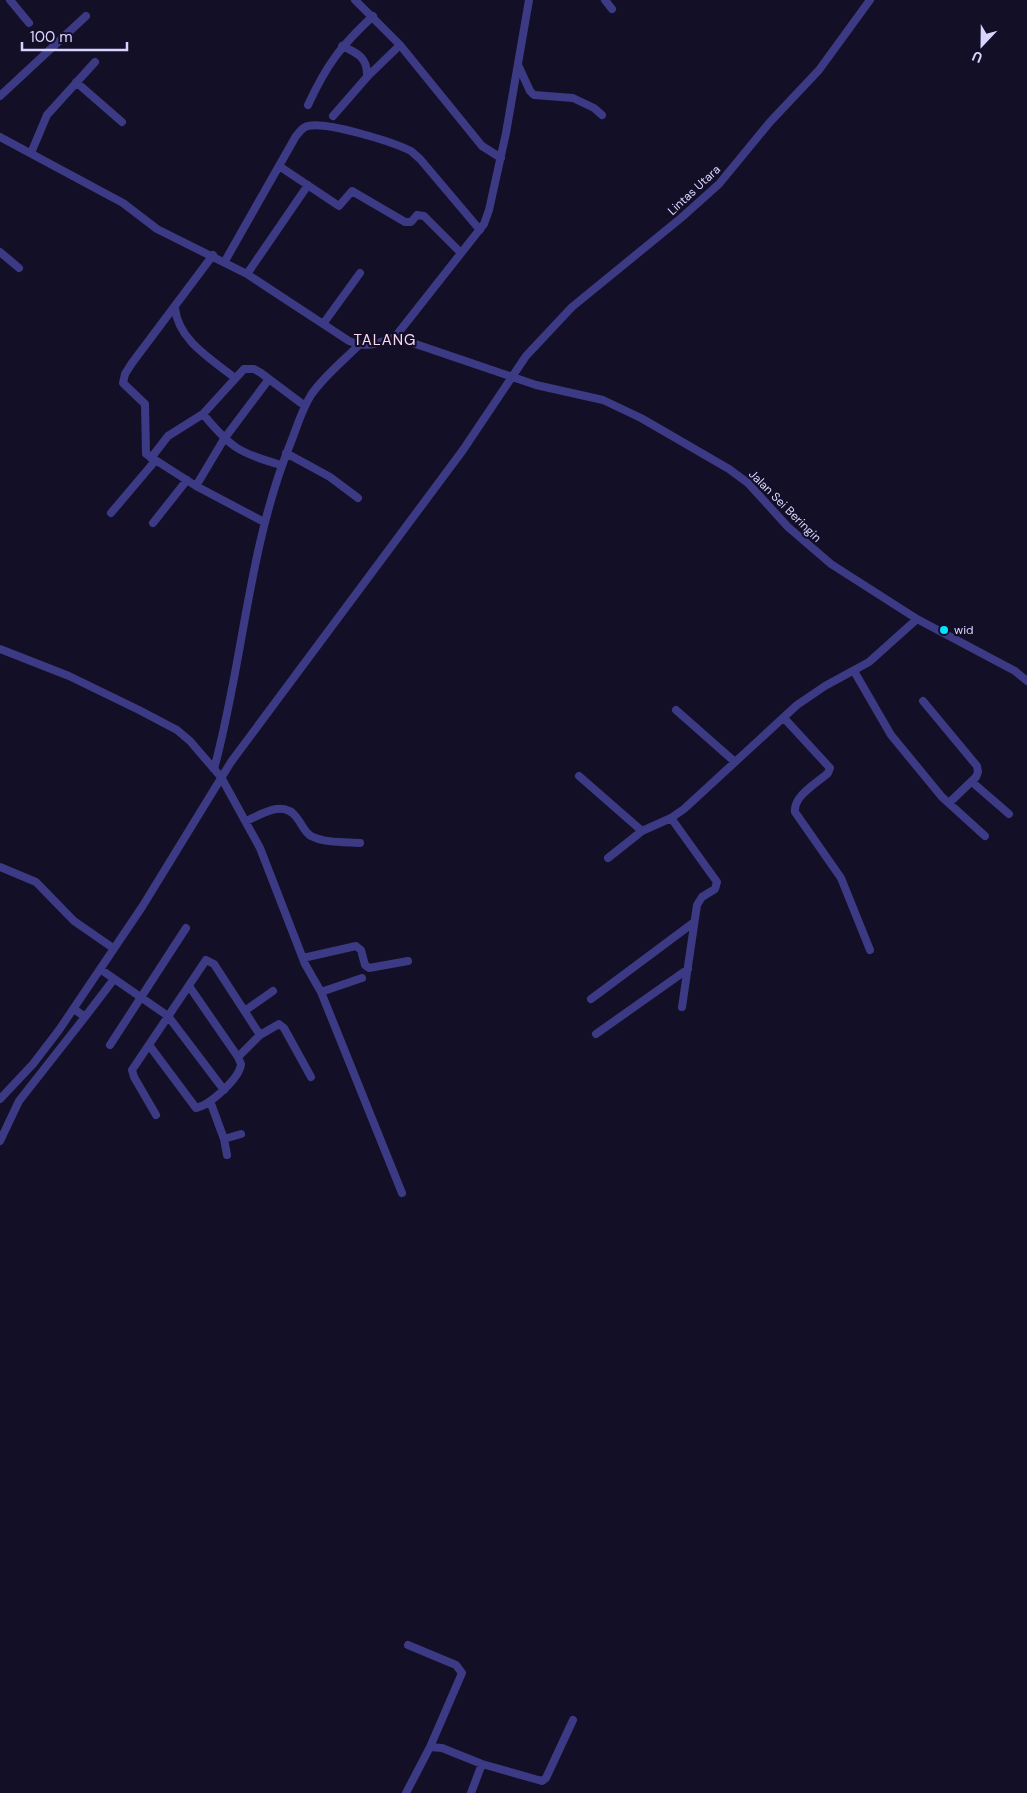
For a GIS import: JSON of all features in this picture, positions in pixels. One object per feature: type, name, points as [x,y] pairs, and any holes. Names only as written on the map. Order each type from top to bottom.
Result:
[{"type":"street","points":[[10,0],[29,23]]},
{"type":"street","points":[[355,0],[400,45],[482,146],[501,158]]},
{"type":"street","points":[[0,137],[123,203],[157,229],[247,274],[359,346],[373,345],[395,337],[480,230],[489,210],[501,158],[519,67],[529,0]]},
{"type":"street","points":[[605,0],[612,9]]},
{"type":"street","name":"Lintas Utara","points":[[0,1099],[40,1056],[74,1009],[172,860],[221,778],[463,450],[526,356],[572,308],[719,184],[770,122],[819,70],[870,0]]},
{"type":"street","points":[[0,96],[86,16]]},
{"type":"street","points":[[308,105],[324,72],[342,46],[373,16]]},
{"type":"street","points":[[333,116],[367,77],[400,45]]},
{"type":"street","points":[[342,46],[360,55],[364,60],[367,77]]},
{"type":"street","points":[[31,153],[47,115],[95,62]]},
{"type":"street","points":[[519,67],[530,91],[534,94],[573,98],[594,108],[602,115]]},
{"type":"street","points":[[76,82],[122,122]]},
{"type":"street","points":[[225,262],[296,136],[302,128],[308,126],[329,126],[401,146],[420,158],[480,230]]},
{"type":"street","points":[[279,166],[339,206],[352,191],[405,222],[410,222],[417,215],[424,216],[461,253]]},
{"type":"street","points":[[247,274],[308,185]]},
{"type":"street","points":[[0,252],[19,268]]},
{"type":"street","points":[[212,255],[123,379],[125,386],[145,404],[146,449],[153,460],[196,486],[264,522]]},
{"type":"street","points":[[323,324],[360,272]]},
{"type":"street","points":[[175,307],[176,317],[186,336],[200,351],[235,378]]},
{"type":"street","name":"Jalan Sei Beringin","points":[[395,337],[545,387],[611,403],[728,469],[748,483],[788,527],[816,553],[916,619],[1014,671],[1027,681]]},
{"type":"street","points":[[214,770],[227,720],[264,522],[281,465],[305,406],[321,383],[359,346]]},
{"type":"street","points":[[111,513],[153,460],[168,436],[203,414],[244,369],[249,368],[269,379],[305,406]]},
{"type":"street","points":[[196,486],[224,439],[269,379]]},
{"type":"street","points":[[203,414],[224,439],[241,452],[281,465]]},
{"type":"street","points":[[286,453],[330,477],[358,498]]},
{"type":"street","points":[[153,523],[187,480]]},
{"type":"street","points":[[608,858],[642,831],[671,818],[684,809],[812,694],[854,671],[884,650],[916,619]]},
{"type":"street","points":[[0,649],[69,676],[162,721],[190,741],[221,778],[260,848],[303,958],[321,992],[402,1193]]},
{"type":"street","points":[[854,671],[890,735],[949,803],[985,836]]},
{"type":"street","points":[[922,701],[977,766],[978,772],[972,782],[949,803]]},
{"type":"street","points":[[676,710],[735,762]]},
{"type":"street","points":[[784,718],[830,768],[828,774],[800,797],[796,804],[795,812],[841,878],[870,950]]},
{"type":"street","points":[[579,776],[642,831]]},
{"type":"street","points":[[972,782],[1009,814]]},
{"type":"street","points":[[246,821],[278,808],[285,808],[294,812],[310,836],[360,843]]},
{"type":"street","points":[[671,818],[717,882],[715,889],[698,902],[693,923],[682,1007]]},
{"type":"street","points":[[0,867],[36,882],[74,921],[113,948]]},
{"type":"street","points":[[591,999],[693,923]]},
{"type":"street","points":[[110,1045],[186,928]]},
{"type":"street","points":[[303,958],[356,946],[361,950],[365,965],[369,968],[408,961]]},
{"type":"street","points":[[156,1115],[132,1074],[203,964],[210,960],[246,1010],[260,1035]]},
{"type":"street","points":[[596,1034],[688,968]]},
{"type":"street","points":[[100,969],[168,1016],[224,1090]]},
{"type":"street","points":[[321,992],[362,978]]},
{"type":"street","points":[[0,1141],[12,1113],[24,1094],[114,979]]},
{"type":"street","points":[[149,1045],[194,1108],[198,1108],[210,1101],[224,1090],[241,1069],[238,1057],[189,986]]},
{"type":"street","points":[[246,1010],[273,991]]},
{"type":"street","points":[[74,1009],[85,1017]]},
{"type":"street","points":[[238,1057],[260,1035],[276,1024],[282,1025],[311,1077]]},
{"type":"street","points":[[210,1101],[224,1139],[227,1155]]},
{"type":"street","points":[[224,1139],[241,1134]]},
{"type":"street","points":[[406,1793],[430,1747],[462,1673],[456,1665],[408,1645]]},
{"type":"street","points":[[430,1747],[442,1748],[482,1764],[542,1781],[546,1778],[573,1720]]},
{"type":"street","points":[[471,1793],[482,1764]]},
{"type":"place","name":"wid","points":[[944,630]]},
{"type":"district","name":"TALANG","points":[[385,340]]}]
